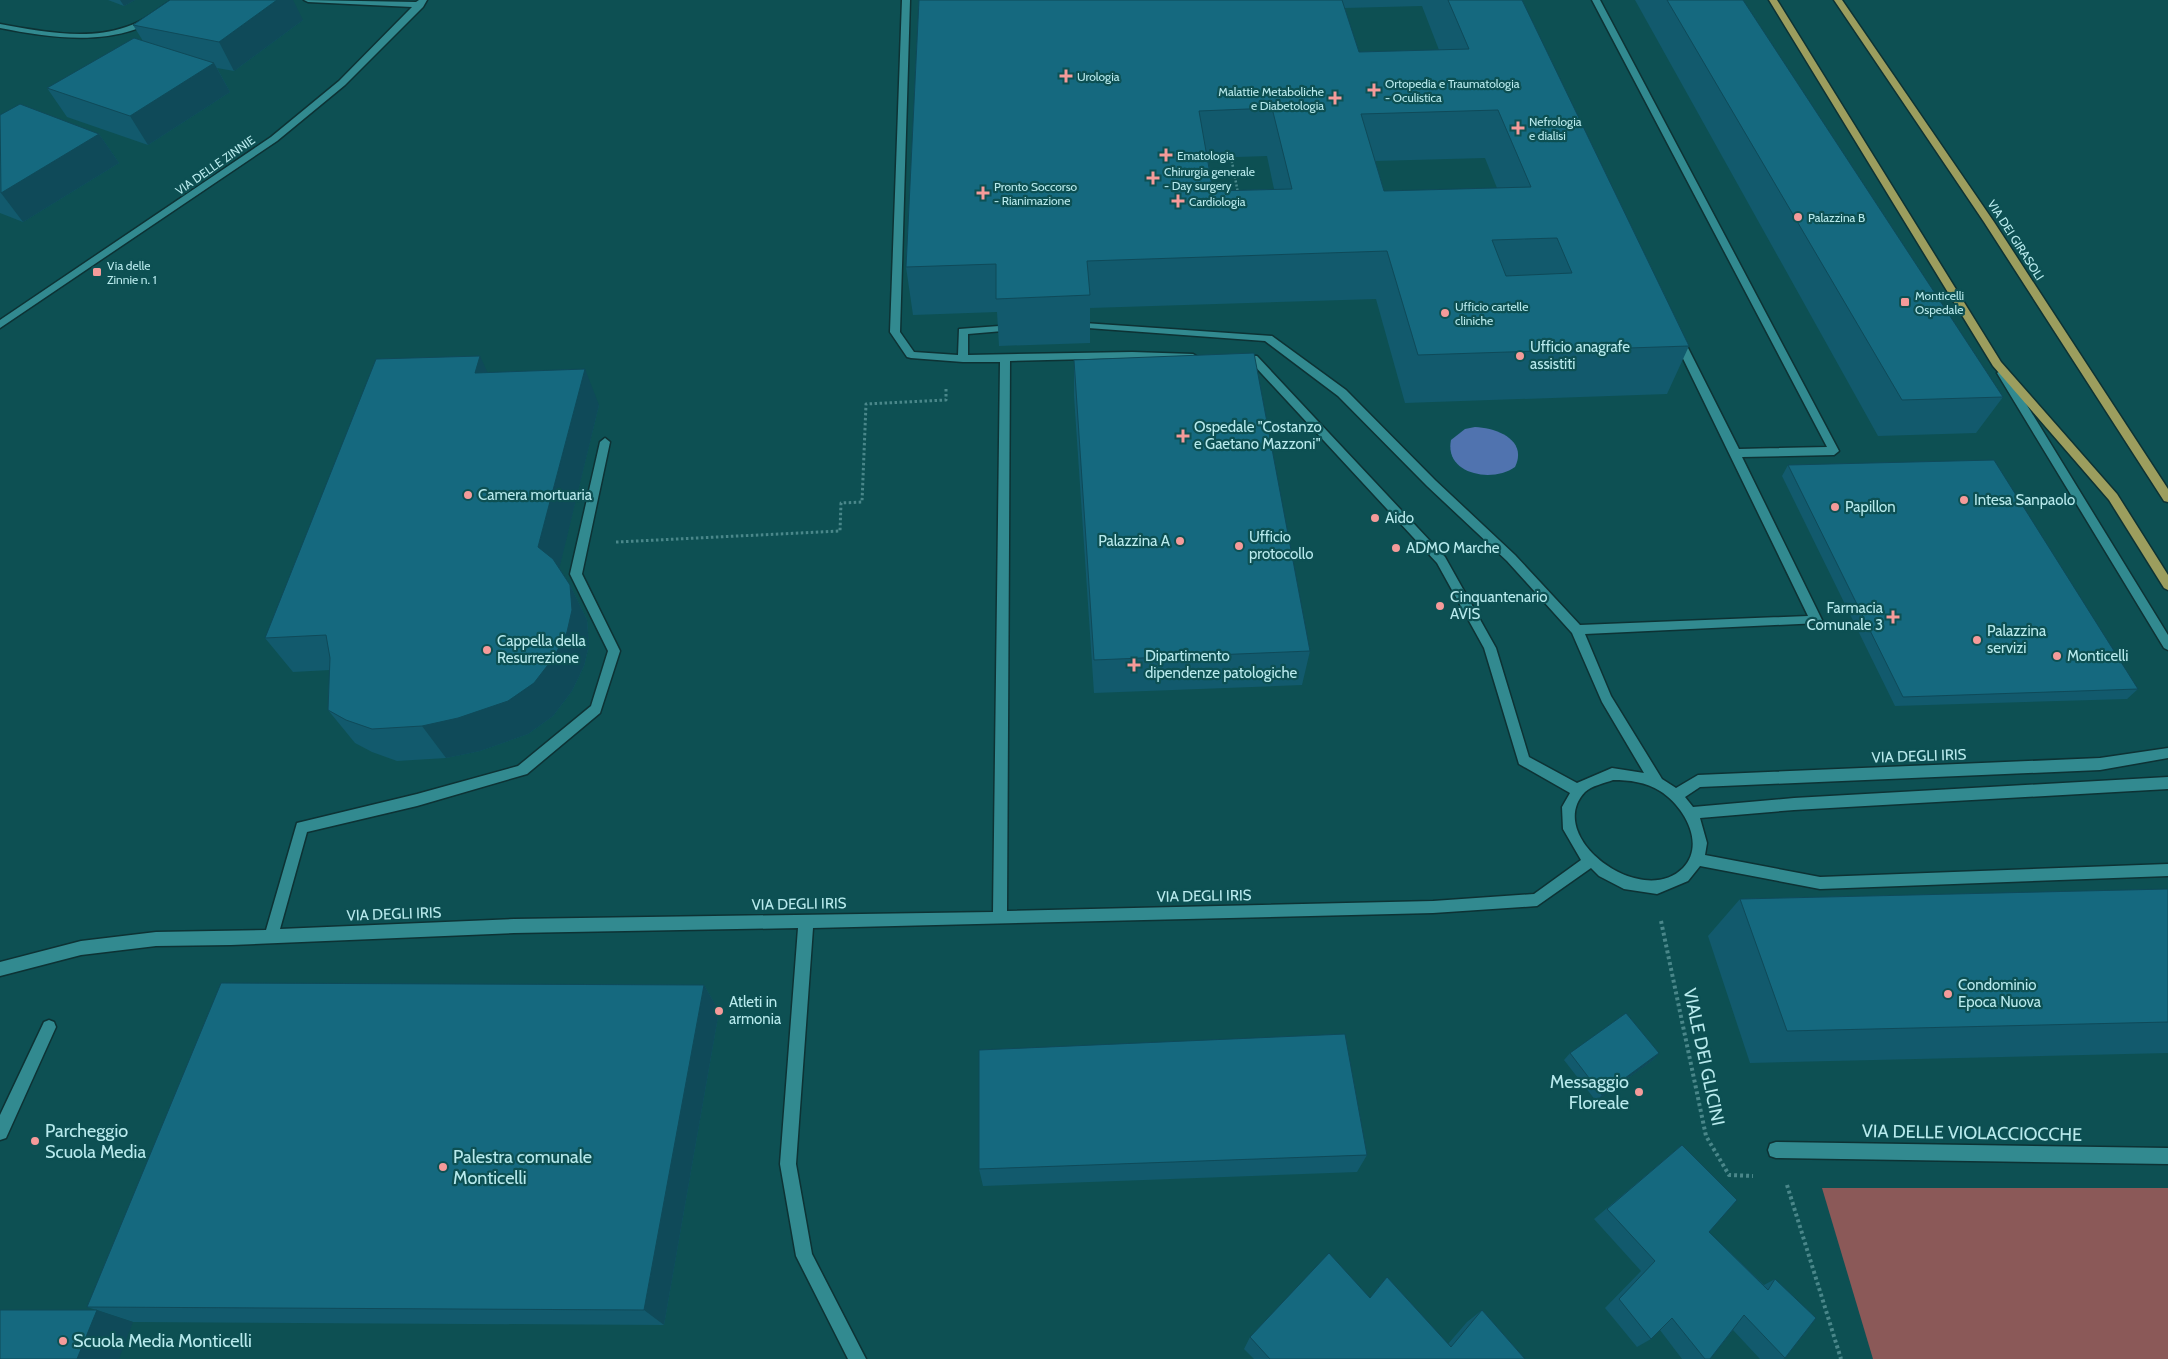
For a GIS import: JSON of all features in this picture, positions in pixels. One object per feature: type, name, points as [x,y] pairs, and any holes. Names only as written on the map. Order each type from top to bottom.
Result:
[{"type":"main road","points":[[1773,0],[1997,364],[2113,497],[2168,585]]},
{"type":"main road","name":"VIA DEI GIRASOLI","points":[[1838,0],[1988,222],[2168,498]]},
{"type":"street","points":[[0,26],[26,31],[102,36],[144,23],[177,0]]},
{"type":"street","points":[[308,0],[422,2]]},
{"type":"street","points":[[906,0],[895,332],[911,355],[963,359],[1132,355],[1206,357]]},
{"type":"street","points":[[1596,0],[1834,451],[1735,453]]},
{"type":"street","name":"VIA DELLE ZINNIE","points":[[0,324],[274,139],[342,83],[422,2]]},
{"type":"street","points":[[1088,326],[1268,338],[1342,393],[1431,483],[1511,558],[1577,630],[1606,698],[1657,783]]},
{"type":"street","points":[[1577,630],[1816,620],[1673,328]]},
{"type":"street","points":[[963,359],[963,331],[999,329]]},
{"type":"street","points":[[1253,358],[1268,338]]},
{"type":"street","points":[[1225,357],[1253,358],[1441,560],[1490,648],[1524,760],[1577,790]]},
{"type":"street","points":[[1000,918],[1005,358]]},
{"type":"street","points":[[1997,364],[2168,645]]},
{"type":"street","points":[[271,936],[302,827],[417,800],[522,770],[596,709],[614,651],[576,574],[605,442]]},
{"type":"street","name":"VIA DEGLI IRIS","points":[[1676,796],[1698,781],[2100,764],[2168,753]]},
{"type":"street","points":[[1612,774],[1626,774],[1657,783],[1676,796],[1690,813],[1699,834],[1700,847],[1697,859],[1691,870],[1681,879],[1668,884],[1654,886],[1631,885],[1609,876],[1590,862],[1572,837],[1568,812],[1577,790],[1586,782],[1612,774]]},
{"type":"street","points":[[1690,813],[1804,803],[2168,783]]},
{"type":"street","points":[[1697,859],[1820,883],[2168,870]]},
{"type":"street","name":"VIA DEGLI IRIS","points":[[0,969],[81,948],[156,939],[505,926],[1000,918],[1433,906],[1537,900],[1590,862]]},
{"type":"street","points":[[806,920],[788,1164],[804,1256],[857,1359]]},
{"type":"street","points":[[0,1132],[49,1027]]},
{"type":"street","name":"VIA DELLE VIOLACCIOCCHE","points":[[1776,1150],[2168,1156]]},
{"type":"path","points":[[1231,157],[1240,200]]},
{"type":"path","points":[[583,544],[840,531],[842,503],[862,502],[866,404],[946,400],[945,358]]},
{"type":"path","name":"VIALE DEI GLICINI","points":[[1654,886],[1706,1136],[1729,1175],[1784,1176]]},
{"type":"path","points":[[1776,1150],[1840,1359]]},
{"type":"shaded area","points":[[1822,1188],[2168,1188],[2168,1359],[1873,1359]]},
{"type":"water","points":[[1475,427],[1501,433],[1514,443],[1518,458],[1515,467],[1506,472],[1483,475],[1472,473],[1462,468],[1455,461],[1451,452],[1451,440],[1465,429]]},
{"type":"building","points":[[170,0],[277,0],[219,42],[133,25]]},
{"type":"building","points":[[919,0],[1342,0],[1359,52],[1469,49],[1448,0],[1522,0],[1689,346],[1418,355],[1387,251],[1087,261],[1090,295],[996,299],[996,264],[906,267]],"holes":[[[1272,108],[1292,189],[1213,191],[1199,111]],[[1498,110],[1531,187],[1384,191],[1361,114]],[[1557,238],[1572,273],[1506,276],[1492,240]]]},
{"type":"building","points":[[1667,0],[1743,0],[2003,397],[1902,400]]},
{"type":"building","points":[[134,38],[214,63],[130,116],[47,88]]},
{"type":"building","points":[[20,104],[99,134],[1,193],[0,115]]},
{"type":"building","name":"Palazzina A","points":[[1254,353],[1310,651],[1094,660],[1074,360]]},
{"type":"building","name":"Camera mortuaria","points":[[480,356],[475,373],[585,369],[538,547],[553,559],[570,585],[572,610],[567,632],[554,657],[534,683],[508,701],[458,718],[422,726],[372,729],[346,720],[328,710],[330,658],[326,635],[265,638],[376,359]]},
{"type":"building","name":"Palazzina servizi","points":[[1994,460],[2138,689],[1903,697],[1788,465]]},
{"type":"building","name":"Condominio Epoca Nuova","points":[[2168,889],[2168,1022],[1787,1031],[1740,899]]},
{"type":"building","name":"Palestra comunale Monticelli","points":[[221,983],[704,985],[644,1310],[87,1307]]},
{"type":"building","points":[[1626,1013],[1659,1053],[1602,1095],[1570,1053]]},
{"type":"building","points":[[1345,1034],[1367,1155],[979,1169],[979,1050]]},
{"type":"building","points":[[1682,1145],[1737,1200],[1709,1232],[1768,1290],[1775,1279],[1816,1318],[1785,1358],[1744,1315],[1710,1359],[1705,1359],[1672,1318],[1651,1339],[1619,1299],[1655,1261],[1607,1209]]},
{"type":"building","points":[[1329,1253],[1370,1298],[1387,1277],[1451,1347],[1482,1310],[1525,1359],[1270,1359],[1250,1337]]},
{"type":"building","name":"Scuola Media Monticelli","points":[[0,1310],[97,1310],[77,1359],[0,1359]]},
{"type":"place","name":"Urologia","points":[[1066,76]]},
{"type":"place","name":"Ortopedia e Traumatologia - Oculistica","points":[[1374,90]]},
{"type":"place","name":"Malattie Metaboliche e Diabetologia","points":[[1335,98]]},
{"type":"place","name":"Nefrologia e dialisi","points":[[1518,128]]},
{"type":"place","name":"Ematologia","points":[[1166,155]]},
{"type":"place","name":"Chirurgia generale - Day surgery","points":[[1153,178]]},
{"type":"place","name":"Pronto Soccorso - Rianimazione","points":[[983,193]]},
{"type":"place","name":"Cardiologia","points":[[1178,201]]},
{"type":"place","name":"Palazzina B","points":[[1798,217]]},
{"type":"place","name":"Via delle Zinnie n. 1","points":[[97,272]]},
{"type":"place","name":"Monticelli Ospedale","points":[[1905,302]]},
{"type":"place","name":"Ufficio cartelle cliniche","points":[[1445,313]]},
{"type":"place","name":"Ufficio anagrafe assistiti","points":[[1520,356]]},
{"type":"place","name":"Ospedale \"Costanzo e Gaetano Mazzoni\"","points":[[1183,436]]},
{"type":"place","name":"Camera mortuaria","points":[[468,495]]},
{"type":"place","name":"Intesa Sanpaolo","points":[[1964,500]]},
{"type":"place","name":"Papillon","points":[[1835,507]]},
{"type":"place","name":"Aido","points":[[1375,518]]},
{"type":"place","name":"Palazzina A","points":[[1180,541]]},
{"type":"place","name":"Ufficio protocollo","points":[[1239,546]]},
{"type":"place","name":"ADMO Marche","points":[[1396,548]]},
{"type":"place","name":"Cinquantenario AVIS","points":[[1440,606]]},
{"type":"place","name":"Farmacia Comunale 3","points":[[1893,617]]},
{"type":"place","name":"Palazzina servizi","points":[[1977,640]]},
{"type":"place","name":"Cappella della Resurrezione","points":[[487,650]]},
{"type":"place","name":"Monticelli","points":[[2057,656]]},
{"type":"place","name":"Dipartimento dipendenze patologiche","points":[[1134,665]]},
{"type":"place","name":"Condominio Epoca Nuova","points":[[1948,994]]},
{"type":"place","name":"Atleti in armonia","points":[[719,1011]]},
{"type":"place","name":"Messaggio Floreale","points":[[1639,1092]]},
{"type":"place","name":"Parcheggio Scuola Media","points":[[35,1141]]},
{"type":"place","name":"Palestra comunale Monticelli","points":[[443,1167]]},
{"type":"place","name":"Scuola Media Monticelli","points":[[63,1341]]}]
